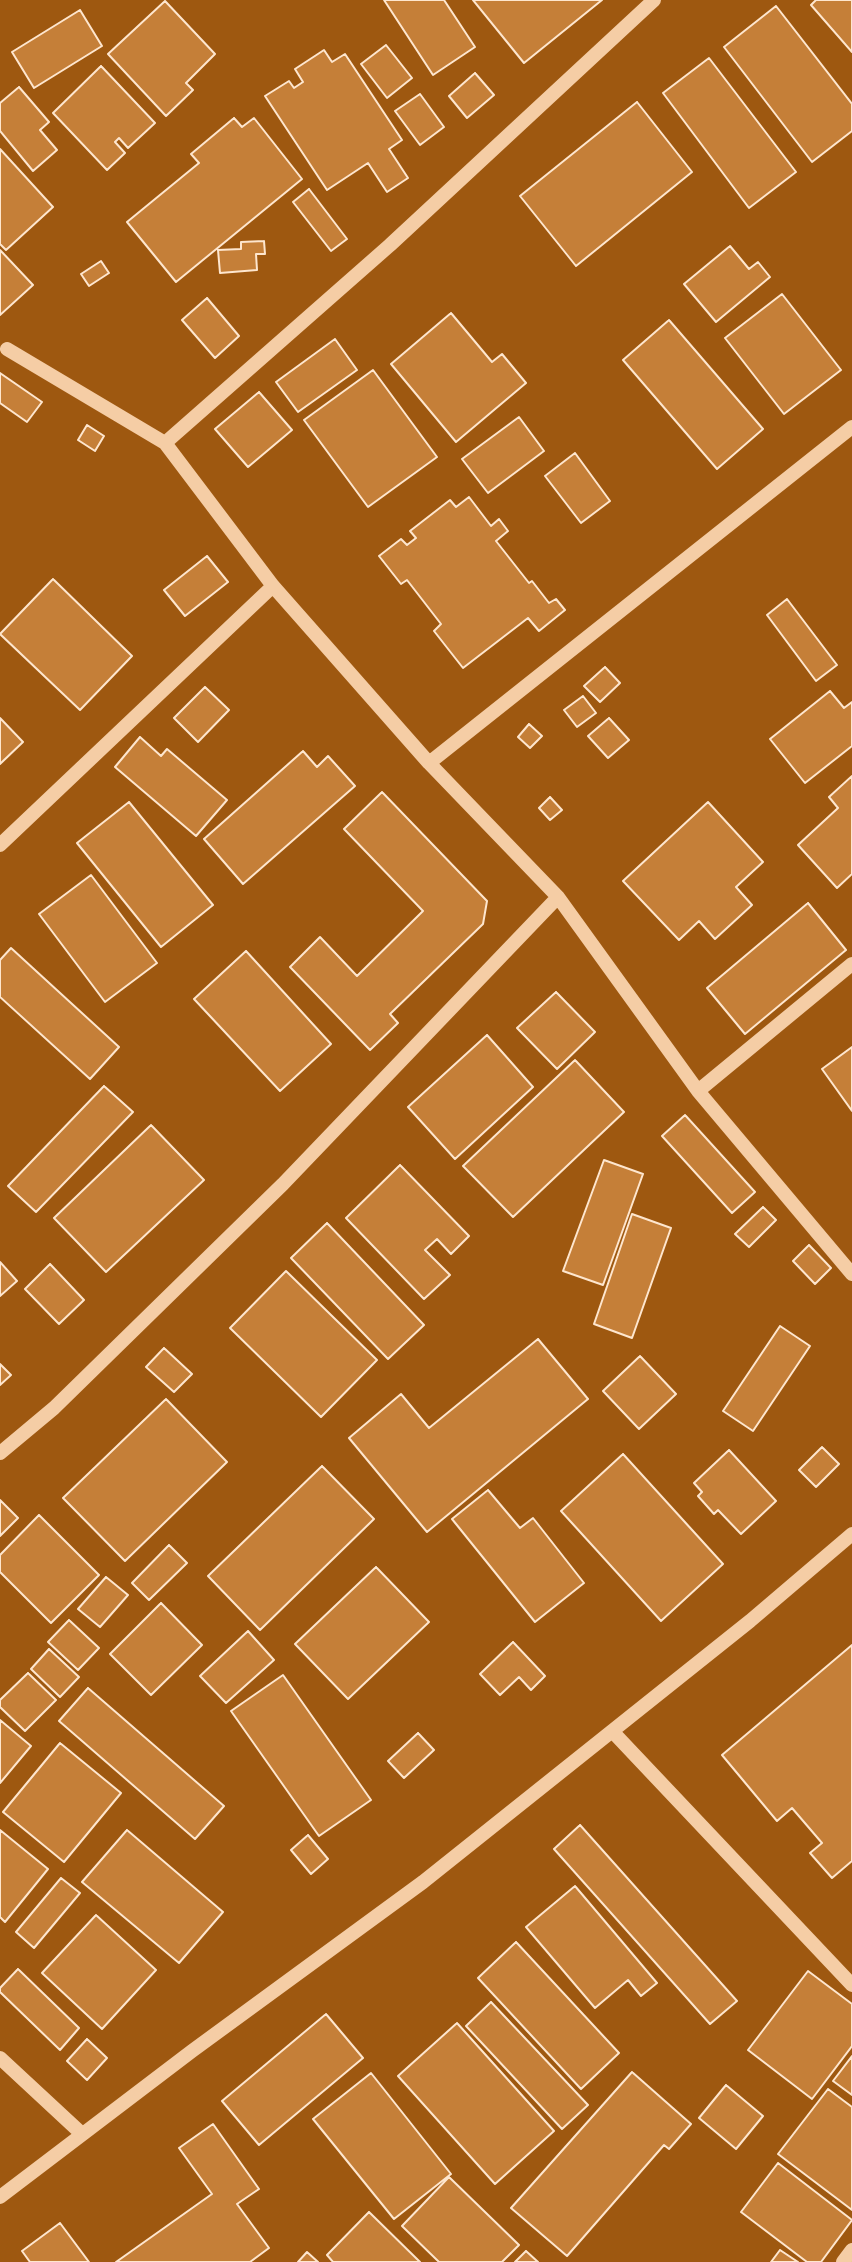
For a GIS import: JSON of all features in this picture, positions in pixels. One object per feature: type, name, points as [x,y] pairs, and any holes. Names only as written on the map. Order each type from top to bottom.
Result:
[{"type":"street","points":[[165,443],[390,245],[654,0]]},
{"type":"street","points":[[7,349],[165,443],[273,586],[429,763],[558,897],[698,1091],[852,1274]]},
{"type":"street","points":[[429,763],[852,427]]},
{"type":"street","points":[[0,845],[273,586]]},
{"type":"street","points":[[0,1453],[54,1408],[283,1184],[558,897]]},
{"type":"street","points":[[698,1091],[852,964]]},
{"type":"street","points":[[0,2197],[423,1882],[750,1621],[852,1534]]},
{"type":"street","points":[[612,1731],[852,1985]]},
{"type":"street","points":[[0,2058],[82,2134]]},
{"type":"street","points":[[843,2262],[852,2250]]},
{"type":"building","points":[[384,0],[444,0],[475,47],[433,75]]},
{"type":"building","points":[[473,0],[602,0],[524,63]]},
{"type":"building","points":[[816,0],[852,0],[852,52],[811,5]]},
{"type":"building","points":[[165,1],[215,54],[186,83],[193,90],[166,116],[108,54]]},
{"type":"building","points":[[776,6],[852,104],[852,131],[812,162],[724,47]]},
{"type":"building","points":[[80,10],[102,46],[34,88],[12,52]]},
{"type":"building","points":[[386,45],[412,78],[387,98],[361,64]]},
{"type":"building","points":[[324,50],[332,62],[345,54],[402,140],[389,149],[408,178],[387,192],[368,163],[327,190],[265,96],[289,81],[294,88],[303,82],[295,69]]},
{"type":"building","points":[[709,58],[796,172],[749,208],[663,93]]},
{"type":"building","points":[[101,66],[155,123],[128,148],[119,138],[115,142],[125,153],[107,170],[53,113]]},
{"type":"building","points":[[475,73],[494,95],[467,118],[449,96]]},
{"type":"building","points":[[19,87],[49,122],[40,130],[57,150],[33,171],[0,131],[0,103]]},
{"type":"building","points":[[420,94],[444,127],[420,145],[395,111]]},
{"type":"building","points":[[637,102],[692,172],[576,266],[520,196]]},
{"type":"building","points":[[234,118],[242,127],[254,118],[302,179],[176,282],[127,222],[199,163],[191,154]]},
{"type":"building","points":[[0,149],[53,207],[6,250],[0,244]]},
{"type":"building","points":[[309,189],[347,239],[331,251],[293,202]]},
{"type":"building","points":[[264,241],[265,254],[256,254],[257,270],[220,273],[218,250],[241,249],[241,242]]},
{"type":"building","points":[[730,246],[749,269],[758,262],[770,277],[716,322],[684,284]]},
{"type":"building","points":[[0,250],[33,285],[0,315]]},
{"type":"building","points":[[101,261],[109,273],[89,286],[81,274]]},
{"type":"building","points":[[782,294],[841,370],[784,414],[725,338]]},
{"type":"building","points":[[207,298],[239,336],[215,358],[182,320]]},
{"type":"building","points":[[451,313],[492,362],[502,354],[526,383],[456,442],[391,364]]},
{"type":"building","points":[[669,320],[763,429],[717,469],[623,360]]},
{"type":"building","points":[[335,339],[357,370],[298,412],[276,382]]},
{"type":"building","points":[[373,370],[437,457],[368,507],[304,420]]},
{"type":"building","points":[[0,373],[42,402],[27,422],[0,403]]},
{"type":"building","points":[[259,392],[292,430],[248,467],[215,429]]},
{"type":"building","points":[[519,417],[544,451],[488,493],[462,459]]},
{"type":"building","points":[[87,425],[104,436],[95,451],[78,440]]},
{"type":"building","points":[[575,453],[610,501],[581,523],[545,476]]},
{"type":"building","points":[[469,497],[491,526],[499,519],[508,531],[496,541],[529,583],[532,581],[549,603],[556,599],[565,610],[539,631],[528,618],[463,668],[434,631],[441,624],[407,580],[401,584],[379,556],[401,539],[407,545],[416,538],[410,531],[450,500],[456,507]]},
{"type":"building","points":[[207,556],[228,582],[185,616],[164,590]]},
{"type":"building","points":[[53,579],[132,656],[80,710],[0,634]]},
{"type":"building","points":[[787,599],[837,665],[816,681],[767,615]]},
{"type":"building","points":[[605,667],[620,683],[600,702],[584,686]]},
{"type":"building","points":[[205,687],[229,710],[198,742],[174,718]]},
{"type":"building","points":[[830,691],[844,708],[852,702],[852,746],[805,783],[770,739]]},
{"type":"building","points":[[583,696],[596,713],[577,727],[564,710]]},
{"type":"building","points":[[0,718],[23,742],[0,764]]},
{"type":"building","points":[[609,718],[629,740],[608,758],[588,736]]},
{"type":"building","points":[[529,724],[542,736],[530,748],[518,737]]},
{"type":"building","points":[[140,737],[161,756],[167,749],[227,800],[196,836],[115,767]]},
{"type":"building","points":[[303,751],[317,767],[328,756],[355,786],[243,884],[204,839]]},
{"type":"building","points":[[852,776],[852,874],[837,888],[798,845],[838,808],[829,797]]},
{"type":"building","points":[[382,792],[487,901],[483,924],[390,1014],[398,1023],[370,1050],[290,967],[320,937],[357,976],[423,911],[344,829]]},
{"type":"building","points":[[550,797],[562,810],[550,820],[539,808]]},
{"type":"building","points":[[129,802],[213,905],[161,947],[77,843]]},
{"type":"building","points":[[708,802],[763,862],[736,887],[752,905],[715,939],[699,921],[679,940],[623,881]]},
{"type":"building","points":[[91,875],[157,963],[105,1002],[39,914]]},
{"type":"building","points":[[808,903],[846,950],[745,1034],[707,988]]},
{"type":"building","points":[[11,948],[119,1047],[90,1079],[0,997],[0,960]]},
{"type":"building","points":[[246,951],[331,1044],[280,1091],[194,999]]},
{"type":"building","points":[[556,992],[595,1032],[557,1069],[517,1028]]},
{"type":"building","points":[[487,1035],[533,1087],[455,1159],[408,1107]]},
{"type":"building","points":[[852,1047],[852,1111],[822,1069]]},
{"type":"building","points":[[575,1060],[624,1112],[513,1217],[463,1166]]},
{"type":"building","points":[[104,1086],[133,1112],[36,1212],[8,1186]]},
{"type":"building","points":[[685,1115],[755,1192],[732,1213],[662,1136]]},
{"type":"building","points":[[151,1125],[204,1180],[106,1272],[54,1218]]},
{"type":"building","points":[[604,1160],[643,1174],[603,1285],[563,1271]]},
{"type":"building","points":[[400,1165],[469,1236],[451,1254],[437,1239],[425,1250],[450,1275],[424,1299],[346,1218]]},
{"type":"building","points":[[763,1207],[776,1220],[749,1247],[735,1234]]},
{"type":"building","points":[[632,1214],[671,1228],[632,1338],[594,1324]]},
{"type":"building","points":[[327,1223],[424,1325],[388,1359],[291,1258]]},
{"type":"building","points":[[809,1245],[831,1268],[815,1284],[793,1261]]},
{"type":"building","points":[[0,1262],[17,1281],[0,1296]]},
{"type":"building","points":[[50,1264],[84,1300],[59,1324],[25,1289]]},
{"type":"building","points":[[286,1271],[377,1360],[321,1417],[230,1328]]},
{"type":"building","points":[[780,1326],[810,1346],[753,1431],[723,1411]]},
{"type":"building","points":[[538,1339],[588,1399],[427,1532],[349,1438],[401,1394],[429,1428]]},
{"type":"building","points":[[164,1348],[192,1374],[174,1392],[146,1367]]},
{"type":"building","points":[[640,1356],[676,1394],[639,1429],[603,1391]]},
{"type":"building","points":[[0,1364],[11,1375],[0,1385]]},
{"type":"building","points":[[166,1399],[227,1462],[125,1561],[63,1498]]},
{"type":"building","points":[[822,1447],[839,1464],[816,1487],[799,1470]]},
{"type":"building","points":[[729,1450],[776,1501],[741,1534],[718,1510],[714,1514],[698,1496],[702,1492],[694,1483]]},
{"type":"building","points":[[623,1454],[723,1564],[661,1621],[561,1511]]},
{"type":"building","points":[[322,1466],[374,1519],[260,1630],[208,1576]]},
{"type":"building","points":[[488,1490],[520,1528],[533,1518],[584,1583],[535,1622],[452,1519]]},
{"type":"building","points":[[0,1500],[18,1518],[0,1536]]},
{"type":"building","points":[[39,1515],[99,1575],[51,1623],[0,1572],[0,1555]]},
{"type":"building","points":[[169,1545],[187,1563],[149,1600],[132,1583]]},
{"type":"building","points":[[376,1567],[429,1622],[348,1699],[295,1644]]},
{"type":"building","points":[[106,1577],[128,1595],[100,1627],[78,1609]]},
{"type":"building","points":[[161,1603],[202,1645],[151,1695],[110,1654]]},
{"type":"building","points":[[69,1620],[99,1648],[78,1670],[48,1642]]},
{"type":"building","points":[[248,1631],[274,1660],[226,1703],[200,1676]]},
{"type":"building","points":[[513,1642],[545,1676],[531,1690],[519,1677],[500,1695],[480,1674]]},
{"type":"building","points":[[852,1645],[852,1861],[832,1878],[810,1853],[822,1843],[792,1808],[777,1821],[722,1755]]},
{"type":"building","points":[[49,1649],[79,1677],[60,1697],[31,1669]]},
{"type":"building","points":[[28,1673],[56,1700],[25,1731],[0,1707],[0,1700]]},
{"type":"building","points":[[283,1675],[371,1800],[319,1836],[231,1711]]},
{"type":"building","points":[[88,1688],[224,1806],[195,1839],[59,1721]]},
{"type":"building","points":[[0,1720],[31,1746],[0,1783]]},
{"type":"building","points":[[418,1733],[434,1750],[404,1778],[388,1761]]},
{"type":"building","points":[[60,1743],[121,1793],[64,1862],[3,1812]]},
{"type":"building","points":[[580,1825],[737,2001],[710,2024],[554,1849]]},
{"type":"building","points":[[0,1830],[48,1869],[5,1922],[0,1917]]},
{"type":"building","points":[[127,1830],[223,1912],[179,1963],[82,1882]]},
{"type":"building","points":[[308,1835],[328,1859],[311,1874],[291,1850]]},
{"type":"building","points":[[61,1878],[80,1893],[34,1948],[16,1932]]},
{"type":"building","points":[[575,1886],[657,1983],[641,1996],[628,1980],[595,2008],[526,1927]]},
{"type":"building","points":[[96,1915],[156,1970],[102,2029],[42,1973]]},
{"type":"building","points":[[516,1942],[619,2053],[581,2089],[478,1978]]},
{"type":"building","points":[[18,1969],[79,2028],[60,2050],[0,1992],[0,1988]]},
{"type":"building","points":[[808,1971],[852,2004],[852,2046],[812,2099],[748,2050]]},
{"type":"building","points":[[491,2002],[588,2105],[562,2129],[466,2026]]},
{"type":"building","points":[[326,2014],[363,2058],[259,2145],[222,2101]]},
{"type":"building","points":[[457,2023],[554,2131],[495,2184],[398,2076]]},
{"type":"building","points":[[87,2039],[107,2058],[87,2080],[67,2061]]},
{"type":"building","points":[[852,2056],[852,2095],[833,2081]]},
{"type":"building","points":[[632,2072],[691,2124],[669,2149],[664,2145],[567,2256],[511,2208]]},
{"type":"building","points":[[371,2073],[451,2174],[394,2219],[313,2119]]},
{"type":"building","points":[[726,2085],[763,2116],[736,2149],[699,2118]]},
{"type":"building","points":[[828,2089],[852,2107],[852,2210],[778,2154]]},
{"type":"building","points":[[213,2124],[259,2189],[237,2204],[269,2248],[250,2262],[116,2262],[212,2194],[179,2148]]},
{"type":"building","points":[[778,2163],[852,2220],[821,2262],[807,2262],[741,2212]]},
{"type":"building","points":[[449,2177],[519,2245],[502,2262],[439,2262],[402,2226]]},
{"type":"building","points":[[369,2212],[420,2262],[333,2262],[327,2255]]},
{"type":"building","points":[[60,2223],[89,2262],[30,2262],[22,2251]]},
{"type":"building","points":[[780,2250],[798,2262],[771,2262]]},
{"type":"building","points":[[526,2251],[538,2262],[515,2262]]},
{"type":"building","points":[[307,2252],[318,2262],[298,2262]]}]
